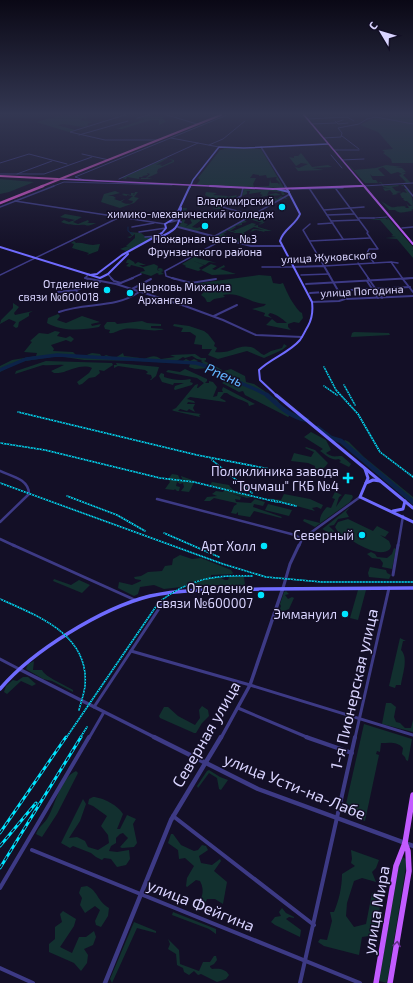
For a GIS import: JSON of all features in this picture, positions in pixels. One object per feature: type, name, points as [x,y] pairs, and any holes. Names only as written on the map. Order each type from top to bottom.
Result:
[{"type":"highway","points":[[0,203],[106,161]]},
{"type":"highway","points":[[46,179],[70,175],[106,161]]},
{"type":"highway","points":[[0,175],[60,180]]},
{"type":"highway","points":[[42,186],[50,181],[46,179]]},
{"type":"main road","points":[[97,275],[120,257],[159,235],[166,228],[165,224],[174,220],[181,208],[190,185],[208,161]]},
{"type":"main road","points":[[343,161],[413,244]]},
{"type":"main road","points":[[70,175],[69,178],[76,180]]},
{"type":"main road","points":[[60,180],[273,189],[310,189],[364,186]]},
{"type":"main road","points":[[42,186],[58,181],[71,180]]},
{"type":"main road","points":[[273,189],[290,193]]},
{"type":"main road","points":[[287,189],[300,214],[296,221],[282,233],[280,241],[312,302],[313,314],[302,337],[295,345],[265,364],[259,373],[261,382],[302,414],[413,508]]},
{"type":"main road","points":[[0,247],[103,277],[108,274],[126,255],[178,227],[181,222],[181,208]]},
{"type":"main road","points":[[97,275],[105,272],[108,274]]},
{"type":"main road","points":[[363,466],[368,478],[360,497],[413,522]]},
{"type":"main road","points":[[366,484],[373,480],[383,482]]},
{"type":"main road","points":[[388,510],[396,512],[401,511],[405,508],[405,501]]},
{"type":"main road","points":[[0,689],[32,658],[85,624],[103,614],[135,600],[161,593],[187,590],[283,588],[413,588]]},
{"type":"main road","name":"улица Мира","points":[[376,983],[396,866],[405,843],[413,795]]},
{"type":"main road","name":"улица Мира","points":[[390,983],[409,871],[408,851],[405,843]]},
{"type":"street","points":[[17,174],[52,161],[68,165]]},
{"type":"street","points":[[0,175],[44,174],[78,161]]},
{"type":"street","points":[[102,181],[84,180],[75,177],[113,161]]},
{"type":"street","points":[[120,179],[159,161]]},
{"type":"street","points":[[269,161],[287,189]]},
{"type":"street","points":[[336,161],[342,168]]},
{"type":"street","points":[[85,170],[90,171]]},
{"type":"street","points":[[0,207],[65,182],[172,185]]},
{"type":"street","points":[[364,186],[413,183]]},
{"type":"street","points":[[404,184],[413,196]]},
{"type":"street","points":[[243,188],[241,196],[222,207],[252,215]]},
{"type":"street","points":[[336,188],[359,219],[378,249],[369,249],[369,252],[367,253],[374,263]]},
{"type":"street","points":[[343,188],[310,189],[343,240]]},
{"type":"street","points":[[407,188],[413,188]]},
{"type":"street","points":[[215,236],[290,193]]},
{"type":"street","points":[[14,201],[165,224]]},
{"type":"street","points":[[323,210],[364,208]]},
{"type":"street","points":[[327,215],[355,214]]},
{"type":"street","points":[[0,275],[121,217]]},
{"type":"street","points":[[318,224],[386,217]]},
{"type":"street","points":[[170,222],[176,220],[181,222]]},
{"type":"street","points":[[132,227],[157,223]]},
{"type":"street","points":[[310,224],[303,230],[333,282],[345,299]]},
{"type":"street","points":[[178,227],[253,246],[282,246]]},
{"type":"street","points":[[402,228],[413,227]]},
{"type":"street","points":[[139,232],[166,228],[168,230],[173,230]]},
{"type":"street","points":[[146,237],[159,235]]},
{"type":"street","points":[[310,241],[370,238]]},
{"type":"street","points":[[216,279],[191,283],[166,276],[165,271],[224,239]]},
{"type":"street","points":[[391,262],[413,292]]},
{"type":"street","points":[[358,263],[382,298]]},
{"type":"street","name":"улица Жуковского","points":[[262,268],[324,266],[358,263],[398,263]]},
{"type":"street","points":[[90,274],[85,278],[100,282],[118,284],[213,316],[258,336],[285,335],[302,337]]},
{"type":"street","points":[[108,274],[114,281],[121,283]]},
{"type":"street","points":[[118,284],[141,274]]},
{"type":"street","points":[[301,275],[329,274]]},
{"type":"street","points":[[306,284],[413,278]]},
{"type":"street","points":[[132,289],[151,279]]},
{"type":"street","points":[[367,280],[378,298]]},
{"type":"street","points":[[58,292],[76,290],[100,282]]},
{"type":"street","points":[[351,290],[410,287]]},
{"type":"street","points":[[76,290],[80,297]]},
{"type":"street","points":[[310,293],[339,291]]},
{"type":"street","points":[[59,312],[69,308],[115,304],[139,292]]},
{"type":"street","name":"улица Погодина","points":[[312,302],[413,296]]},
{"type":"street","points":[[213,316],[237,305]]},
{"type":"street","points":[[0,471],[22,480],[29,489],[29,494],[0,522]]},
{"type":"street","points":[[157,499],[295,535],[302,539],[360,497]]},
{"type":"street","points":[[393,575],[403,516]]},
{"type":"street","points":[[0,539],[135,600]]},
{"type":"street","name":"Северная улица","points":[[105,983],[173,816],[238,708],[250,685],[290,564],[302,539]]},
{"type":"street","name":"1-я Пионерская улица","points":[[300,983],[389,588]]},
{"type":"street","points":[[94,707],[162,604]]},
{"type":"street","points":[[131,651],[250,685],[413,736]]},
{"type":"street","points":[[0,659],[19,669]]},
{"type":"street","name":"улица Усти-на-Лабе","points":[[19,669],[205,764],[258,789],[413,846]]},
{"type":"street","points":[[238,708],[298,734],[352,752]]},
{"type":"street","points":[[0,888],[104,712]]},
{"type":"street","points":[[173,816],[314,924]]},
{"type":"street","name":"улица Фейгина","points":[[32,850],[360,983]]},
{"type":"street","points":[[0,968],[33,983]]},
{"type":"green space","points":[[160,161],[163,161],[156,165],[163,164],[160,165],[162,166],[174,161],[158,169],[158,173],[147,178],[153,179],[141,179],[146,178],[150,174],[147,173],[148,175],[139,177],[139,179],[127,177],[126,179],[121,178]]},
{"type":"green space","points":[[211,161],[268,161],[284,188],[254,187],[196,185],[200,180],[198,178]],"holes":[[[253,174],[259,176],[266,175],[267,178],[277,177],[276,179],[280,183],[279,184],[281,187],[278,183],[271,183],[270,179],[269,186],[254,187],[253,184],[256,178],[250,178]]]},
{"type":"green space","points":[[292,161],[307,161],[312,167],[328,165],[332,167],[312,168],[324,170],[298,171],[295,167],[299,168],[308,164],[301,163],[296,166]]},
{"type":"green space","points":[[345,161],[354,170],[376,168],[386,165],[403,167],[395,167],[402,168],[406,172],[402,172],[406,173],[403,175],[411,183],[401,184],[406,182],[399,175],[402,174],[398,172],[391,174],[383,167],[378,169],[385,176],[372,176],[370,174],[373,180],[376,180],[378,183],[365,183]]},
{"type":"green space","points":[[391,161],[413,161],[413,163],[392,163]]},
{"type":"green space","points":[[0,179],[34,182],[0,194]]},
{"type":"green space","points":[[381,182],[384,186],[398,185],[399,186],[392,187],[396,191],[402,192],[392,195],[393,194],[390,190],[385,191],[383,188],[391,189],[383,187],[381,183],[378,183]]},
{"type":"green space","points":[[404,185],[407,188],[412,196],[413,209],[411,210],[413,211],[401,213],[395,210],[389,210],[381,201],[392,207],[404,206],[406,207],[405,208],[409,208],[406,203],[409,206],[412,206],[403,199],[404,198],[402,198],[400,194],[403,192],[407,193],[404,189],[407,189],[404,186],[401,186]]},
{"type":"green space","points":[[244,189],[286,190],[287,191],[283,191],[285,195],[282,195],[281,192],[269,191],[267,195],[276,193],[281,195],[271,196],[277,199],[281,196],[283,198],[286,197],[287,199],[282,198],[271,203],[264,201],[261,203],[240,198],[250,200],[248,199],[254,197],[253,200],[257,201],[260,198],[266,200],[274,199],[270,196],[271,195],[260,197],[263,195],[260,194],[261,192],[249,194],[250,191],[246,191],[247,194],[242,196]]},
{"type":"green space","points":[[115,191],[120,193],[108,196],[113,196],[116,198],[114,199],[120,201],[125,199],[121,202],[126,204],[132,203],[133,201],[128,200],[133,196],[122,195],[116,197],[124,194],[121,193],[131,195],[131,193],[138,192],[134,197],[139,198],[134,203],[120,208],[101,202],[104,194]]},
{"type":"green space","points":[[206,192],[217,193],[213,195],[228,196],[227,197],[237,195],[236,197],[218,200],[225,205],[221,207],[222,209],[212,209],[216,208],[210,206],[197,207],[198,205],[206,203],[213,204],[209,205],[211,206],[222,206],[217,205],[221,205],[212,201],[200,201],[201,198],[211,198],[205,195]]},
{"type":"green space","points":[[183,208],[187,208],[184,223],[188,224],[185,227],[192,223],[190,219],[196,220],[200,218],[200,221],[192,227],[200,227],[202,229],[197,231],[179,226],[182,222]]},
{"type":"green space","points":[[65,214],[82,217],[73,222],[78,224],[88,220],[89,222],[87,223],[96,223],[88,226],[66,224],[61,222],[64,220],[69,222],[75,220],[60,217]]},
{"type":"green space","points":[[250,216],[253,217],[250,218],[264,220],[263,222],[265,222],[262,224],[258,224],[263,223],[249,219],[244,220],[247,222],[242,223],[242,225],[235,226],[236,227],[230,231],[252,223],[256,224],[254,226],[258,225],[258,227],[272,231],[264,231],[265,232],[256,230],[250,232],[253,229],[264,230],[254,227],[243,233],[246,234],[244,235],[250,237],[239,242],[217,236],[225,231],[227,232],[223,234],[238,239],[246,237],[241,236],[242,233],[233,233],[236,231],[232,232],[226,230]]},
{"type":"green space","points":[[385,218],[388,220],[388,218],[413,247],[413,258],[397,239],[385,238],[396,237],[391,236],[393,235],[380,220],[370,220]]},
{"type":"green space","points":[[129,232],[141,233],[146,237],[157,236],[126,251],[120,249],[128,246],[126,246],[135,238],[135,234],[130,238],[127,237],[132,236]]},
{"type":"green space","points":[[74,241],[76,243],[91,245],[100,244],[98,251],[87,255],[89,253],[72,248],[74,244],[71,243]]},
{"type":"green space","points":[[201,253],[202,254],[197,258],[217,263],[209,262],[205,265],[193,261],[204,265],[199,268],[201,270],[198,271],[185,267],[186,266],[182,264]]},
{"type":"green space","points":[[129,259],[135,264],[138,262],[146,265],[139,265],[143,267],[154,264],[158,266],[157,269],[163,269],[162,270],[164,271],[161,272],[164,274],[158,275],[159,274],[157,273],[151,276],[141,273],[140,272],[145,271],[143,268],[131,265],[130,267],[126,266],[129,263],[126,263]]},
{"type":"green space","points":[[211,264],[217,266],[212,269],[215,270],[224,265],[225,267],[220,269],[236,274],[212,275],[201,270]]},
{"type":"green space","points":[[259,275],[271,276],[273,283],[283,283],[292,302],[302,313],[303,318],[299,323],[294,322],[288,324],[288,327],[291,330],[266,325],[272,319],[277,323],[287,323],[281,318],[270,313],[268,315],[272,318],[264,316],[265,313],[252,309],[264,306],[266,304],[229,294],[223,295],[225,297],[207,302],[201,295],[205,291],[211,293],[212,291],[208,290],[211,288],[193,284]]},
{"type":"green space","points":[[13,303],[19,307],[14,313],[15,315],[33,311],[29,313],[29,316],[19,322],[18,327],[16,328],[13,326],[16,322],[9,319],[0,324],[1,320],[13,308]]},
{"type":"green space","points":[[58,314],[60,316],[57,320],[66,323],[82,316],[100,322],[91,324],[92,326],[101,324],[99,327],[73,330],[59,328],[47,323],[48,318]]},
{"type":"green space","points":[[142,321],[161,324],[161,326],[151,326],[151,328],[164,329],[129,329],[109,333],[110,330],[105,329],[104,326],[107,322],[115,322],[117,324]]},
{"type":"green space","points":[[174,324],[189,326],[204,331],[215,343],[214,346],[217,348],[215,352],[226,352],[246,346],[253,348],[264,355],[282,348],[284,344],[287,346],[282,350],[264,358],[247,351],[218,359],[208,355],[212,349],[202,349],[202,345],[194,344],[196,336],[190,332],[181,332],[183,328],[173,326]]},
{"type":"green space","points":[[55,331],[60,332],[57,336],[66,338],[70,336],[74,339],[71,342],[66,340],[51,345],[54,349],[53,351],[73,352],[77,356],[81,357],[92,353],[100,354],[102,357],[106,355],[115,358],[123,353],[124,356],[144,359],[153,356],[161,359],[175,357],[170,355],[195,354],[201,358],[206,358],[204,361],[222,370],[222,374],[210,368],[195,369],[189,367],[190,364],[183,361],[186,359],[190,361],[194,359],[198,361],[196,362],[203,363],[201,361],[202,360],[192,356],[185,358],[183,357],[172,363],[84,360],[58,356],[19,362],[0,372],[0,366],[12,360],[36,356],[37,353],[24,352],[32,342],[30,341],[39,333],[48,334]]},
{"type":"green space","points":[[352,333],[389,333],[390,335],[351,337]]},
{"type":"green space","points":[[46,361],[112,363],[113,365],[104,371],[99,370],[100,373],[95,377],[89,378],[79,385],[77,382],[89,373],[92,368],[81,367],[54,373],[51,371],[64,365],[43,365],[15,374],[16,371]]},
{"type":"green space","points":[[116,363],[159,367],[156,376],[150,380],[152,378],[151,375],[146,374],[148,372],[145,370],[118,366],[114,368],[114,365],[117,365]]},
{"type":"green space","points":[[185,369],[207,379],[205,383],[209,383],[209,381],[213,382],[217,387],[213,397],[217,396],[218,392],[223,392],[223,387],[255,404],[249,406],[248,403],[224,393],[220,398],[226,401],[225,402],[190,397],[187,399],[194,401],[195,403],[188,402],[187,404],[195,404],[193,408],[195,412],[189,409],[187,411],[180,409],[178,411],[201,414],[199,415],[200,417],[172,410],[176,408],[195,385],[198,384],[198,388],[204,383],[197,378],[166,372],[168,370],[180,372]]},
{"type":"green space","points":[[231,369],[245,376],[246,382],[254,384],[263,390],[277,400],[282,407],[292,414],[288,417],[245,395],[243,391],[239,392],[222,383],[228,379],[223,374],[224,371]]},
{"type":"green space","points":[[161,373],[164,374],[164,377],[171,379],[190,379],[190,382],[193,383],[192,385],[175,390],[175,386],[184,383],[174,383],[173,385],[162,382],[159,376]]},
{"type":"green space","points":[[311,432],[326,440],[331,450],[326,453],[332,456],[342,456],[351,464],[349,467],[339,462],[341,461],[339,459],[334,459],[327,456],[320,451],[323,449],[304,437]]},
{"type":"green space","points":[[345,440],[413,497],[413,501],[343,442]]},
{"type":"green space","points":[[305,448],[315,450],[328,463],[323,469],[315,469],[315,466],[308,463],[291,461],[294,453],[311,457],[314,452]]},
{"type":"green space","points":[[172,474],[178,475],[181,481],[183,481],[181,476],[195,481],[189,492],[181,491],[184,487],[183,483],[180,484],[177,482],[176,486],[180,487],[179,491],[175,489],[165,489],[170,482],[168,479]]},
{"type":"green space","points":[[212,482],[229,485],[233,490],[252,495],[251,497],[247,498],[230,493],[241,497],[240,500],[235,499],[236,502],[251,503],[255,499],[265,502],[263,506],[254,504],[253,507],[282,517],[254,511],[250,517],[238,515],[238,512],[236,514],[231,513],[234,506],[237,504],[236,503],[214,498],[210,501],[204,501],[207,497],[217,496],[212,494],[216,491],[223,492],[225,489],[210,485]]},
{"type":"green space","points":[[335,492],[342,495],[339,497],[336,507],[345,494],[352,495],[353,497],[350,502],[315,527],[303,521],[304,519],[320,523],[320,517],[324,511],[327,507],[331,508],[335,499],[332,498]]},
{"type":"green space","points":[[284,494],[310,499],[323,505],[321,509],[317,507],[312,508],[315,511],[267,498],[281,500]]},
{"type":"green space","points":[[268,504],[292,510],[289,516],[265,510]]},
{"type":"green space","points":[[350,507],[346,512],[349,517],[338,519],[334,525],[329,526],[335,532],[328,532],[322,529]]},
{"type":"green space","name":"Северный","points":[[348,519],[373,531],[377,526],[389,532],[385,537],[380,535],[389,541],[391,546],[390,549],[385,552],[371,550],[338,532],[335,527],[338,522]]},
{"type":"green space","points":[[394,548],[396,549],[392,569],[382,567],[383,563],[380,559],[372,558],[367,554],[371,552],[377,557],[387,558],[392,554]]},
{"type":"green space","points":[[180,555],[192,559],[201,558],[231,570],[233,573],[211,575],[211,578],[228,580],[229,577],[244,577],[245,585],[198,585],[164,589],[154,585],[140,587],[138,594],[134,596],[118,588],[119,582],[132,585],[141,581],[135,579],[134,577],[141,576],[148,572],[162,571],[165,566],[172,565],[173,559]]},
{"type":"green space","points":[[370,567],[386,570],[387,573],[391,575],[389,579],[369,577],[368,573]]},
{"type":"green space","points":[[54,579],[71,585],[79,580],[90,585],[82,593],[53,581]]},
{"type":"green space","points":[[358,590],[366,590],[358,620],[350,618]]},
{"type":"green space","points":[[286,591],[289,594],[285,595],[288,599],[292,597],[294,598],[289,609],[284,611],[284,613],[280,616],[278,614],[281,606],[280,604],[284,592]]},
{"type":"green space","points":[[400,638],[406,641],[403,641],[401,650],[405,658],[405,662],[401,685],[396,685],[395,688],[389,686]]},
{"type":"green space","points":[[34,661],[33,670],[42,670],[51,678],[73,690],[73,692],[52,681],[43,679],[26,669],[28,664]]},
{"type":"green space","points":[[23,677],[28,677],[36,684],[32,686],[21,681],[7,694],[4,692],[6,686],[13,680],[17,681]]},
{"type":"green space","points":[[386,703],[391,703],[396,707],[394,717],[396,722],[400,723],[405,728],[411,728],[413,720],[413,732],[382,724]]},
{"type":"green space","points":[[202,706],[208,710],[209,716],[202,723],[196,733],[160,718],[159,716],[164,707],[168,707],[178,716],[195,725],[200,718],[199,710]]},
{"type":"green space","points":[[364,724],[412,739],[408,761],[402,754],[403,748],[398,744],[381,743],[380,752],[377,751],[376,754],[379,755],[365,821],[344,813]]},
{"type":"green space","points":[[209,770],[228,780],[221,790],[219,789],[217,778],[209,773],[198,788],[197,786]]},
{"type":"green space","points":[[76,771],[78,773],[57,814],[42,837],[36,834],[47,819],[62,786],[70,775]]},
{"type":"green space","points":[[93,797],[110,802],[121,811],[123,814],[117,829],[120,829],[127,815],[136,819],[133,824],[137,843],[134,847],[120,847],[128,838],[123,833],[116,838],[116,843],[111,846],[109,851],[117,852],[129,850],[130,859],[126,865],[117,867],[111,859],[104,858],[102,860],[91,853],[73,846],[70,848],[61,843],[83,799],[86,804],[80,821],[69,838],[77,837],[85,841],[88,847],[98,850],[109,843],[108,835],[101,826],[107,816],[88,804],[89,799]]},
{"type":"green space","points":[[171,834],[173,834],[181,845],[194,851],[198,850],[202,845],[206,846],[208,850],[199,856],[201,863],[212,865],[220,859],[221,861],[214,871],[227,882],[223,904],[215,899],[207,899],[202,910],[197,912],[194,910],[203,893],[202,885],[200,881],[196,880],[187,887],[186,886],[187,878],[194,866],[185,858],[179,859],[178,850],[168,843]]},
{"type":"green space","points":[[351,850],[379,860],[376,868],[372,872],[376,882],[362,878],[354,881],[347,903],[346,916],[354,927],[366,924],[372,893],[382,892],[376,935],[362,937],[359,955],[324,946],[318,942],[320,939],[327,940],[332,921],[330,912],[334,912],[337,903],[341,889],[342,874],[355,866],[351,863]]},
{"type":"green space","points":[[402,857],[406,859],[406,867],[387,983],[379,981],[399,864]]},
{"type":"green space","points":[[87,886],[94,891],[102,902],[109,908],[108,916],[101,927],[96,925],[95,921],[100,910],[95,906],[85,913],[80,905],[82,898],[79,893],[81,887]]},
{"type":"green space","points":[[282,908],[286,913],[294,917],[289,917],[286,919],[301,930],[300,937],[271,922],[275,917],[281,916],[279,912]]},
{"type":"green space","points":[[63,911],[76,919],[74,926],[60,947],[72,953],[79,937],[86,937],[94,931],[96,937],[93,945],[84,949],[88,955],[87,963],[81,971],[74,963],[49,952],[49,944],[55,939],[55,927],[62,922],[60,914]]},
{"type":"green space","points":[[173,912],[216,929],[216,934],[209,929],[172,915]]},
{"type":"green space","points":[[134,922],[156,931],[156,933],[137,928],[112,983],[110,979]]},
{"type":"green space","points":[[168,939],[179,950],[180,964],[199,971],[203,962],[210,962],[214,956],[216,956],[217,960],[210,967],[212,969],[224,970],[229,975],[226,979],[217,982],[201,974],[198,975],[194,971],[189,975],[184,972],[183,968],[177,965],[176,954],[168,949],[170,944]]},
{"type":"waterway","points":[[128,227],[128,231],[133,234]]},
{"type":"waterway","name":"Рпень","points":[[0,370],[26,359],[57,355],[196,363],[213,369],[268,396]]},
{"type":"waterway","name":"Рпень","points":[[267,395],[290,414],[307,420]]},
{"type":"waterway","name":"Рпень","points":[[318,428],[331,438],[341,441],[413,502]]},
{"type":"railway","points":[[324,367],[336,390],[358,414],[380,452],[413,477]]},
{"type":"railway","points":[[344,385],[355,405]]},
{"type":"railway","points":[[324,386],[337,395]]},
{"type":"railway","points":[[18,412],[197,455],[280,471]]},
{"type":"railway","points":[[0,443],[45,450],[160,478],[194,482],[277,502]]},
{"type":"railway","points":[[212,460],[252,493]]},
{"type":"railway","points":[[0,483],[223,564],[266,577],[322,582],[413,582]]},
{"type":"railway","points":[[67,496],[117,515],[145,531]]},
{"type":"railway","points":[[272,500],[296,506]]},
{"type":"railway","points":[[164,533],[219,557]]},
{"type":"railway","points":[[66,738],[159,602],[170,594],[192,583],[214,577],[252,576]]},
{"type":"railway","points":[[0,599],[30,613],[59,630],[79,653],[84,668],[85,686],[79,710]]},
{"type":"railway","points":[[80,738],[87,727]]},
{"type":"railway","points":[[0,833],[66,737]]},
{"type":"railway","points":[[0,868],[81,737]]},
{"type":"railway","points":[[0,846],[36,803]]},
{"type":"place","name":"Владимирский химико-механический колледж","points":[[282,207]]},
{"type":"place","name":"Пожарная часть №3 Фрунзенского района","points":[[205,226]]},
{"type":"place","name":"Отделение связи №600018","points":[[107,290]]},
{"type":"place","name":"Церковь Михаила Архангела","points":[[130,293]]},
{"type":"place","name":"Поликлиника завода \"Точмаш\" ГКБ №4","points":[[348,478]]},
{"type":"place","name":"Северный","points":[[362,535]]},
{"type":"place","name":"Арт Холл","points":[[264,546]]},
{"type":"place","name":"Отделение связи №600007","points":[[261,595]]},
{"type":"place","name":"Эммануил","points":[[345,614]]}]
